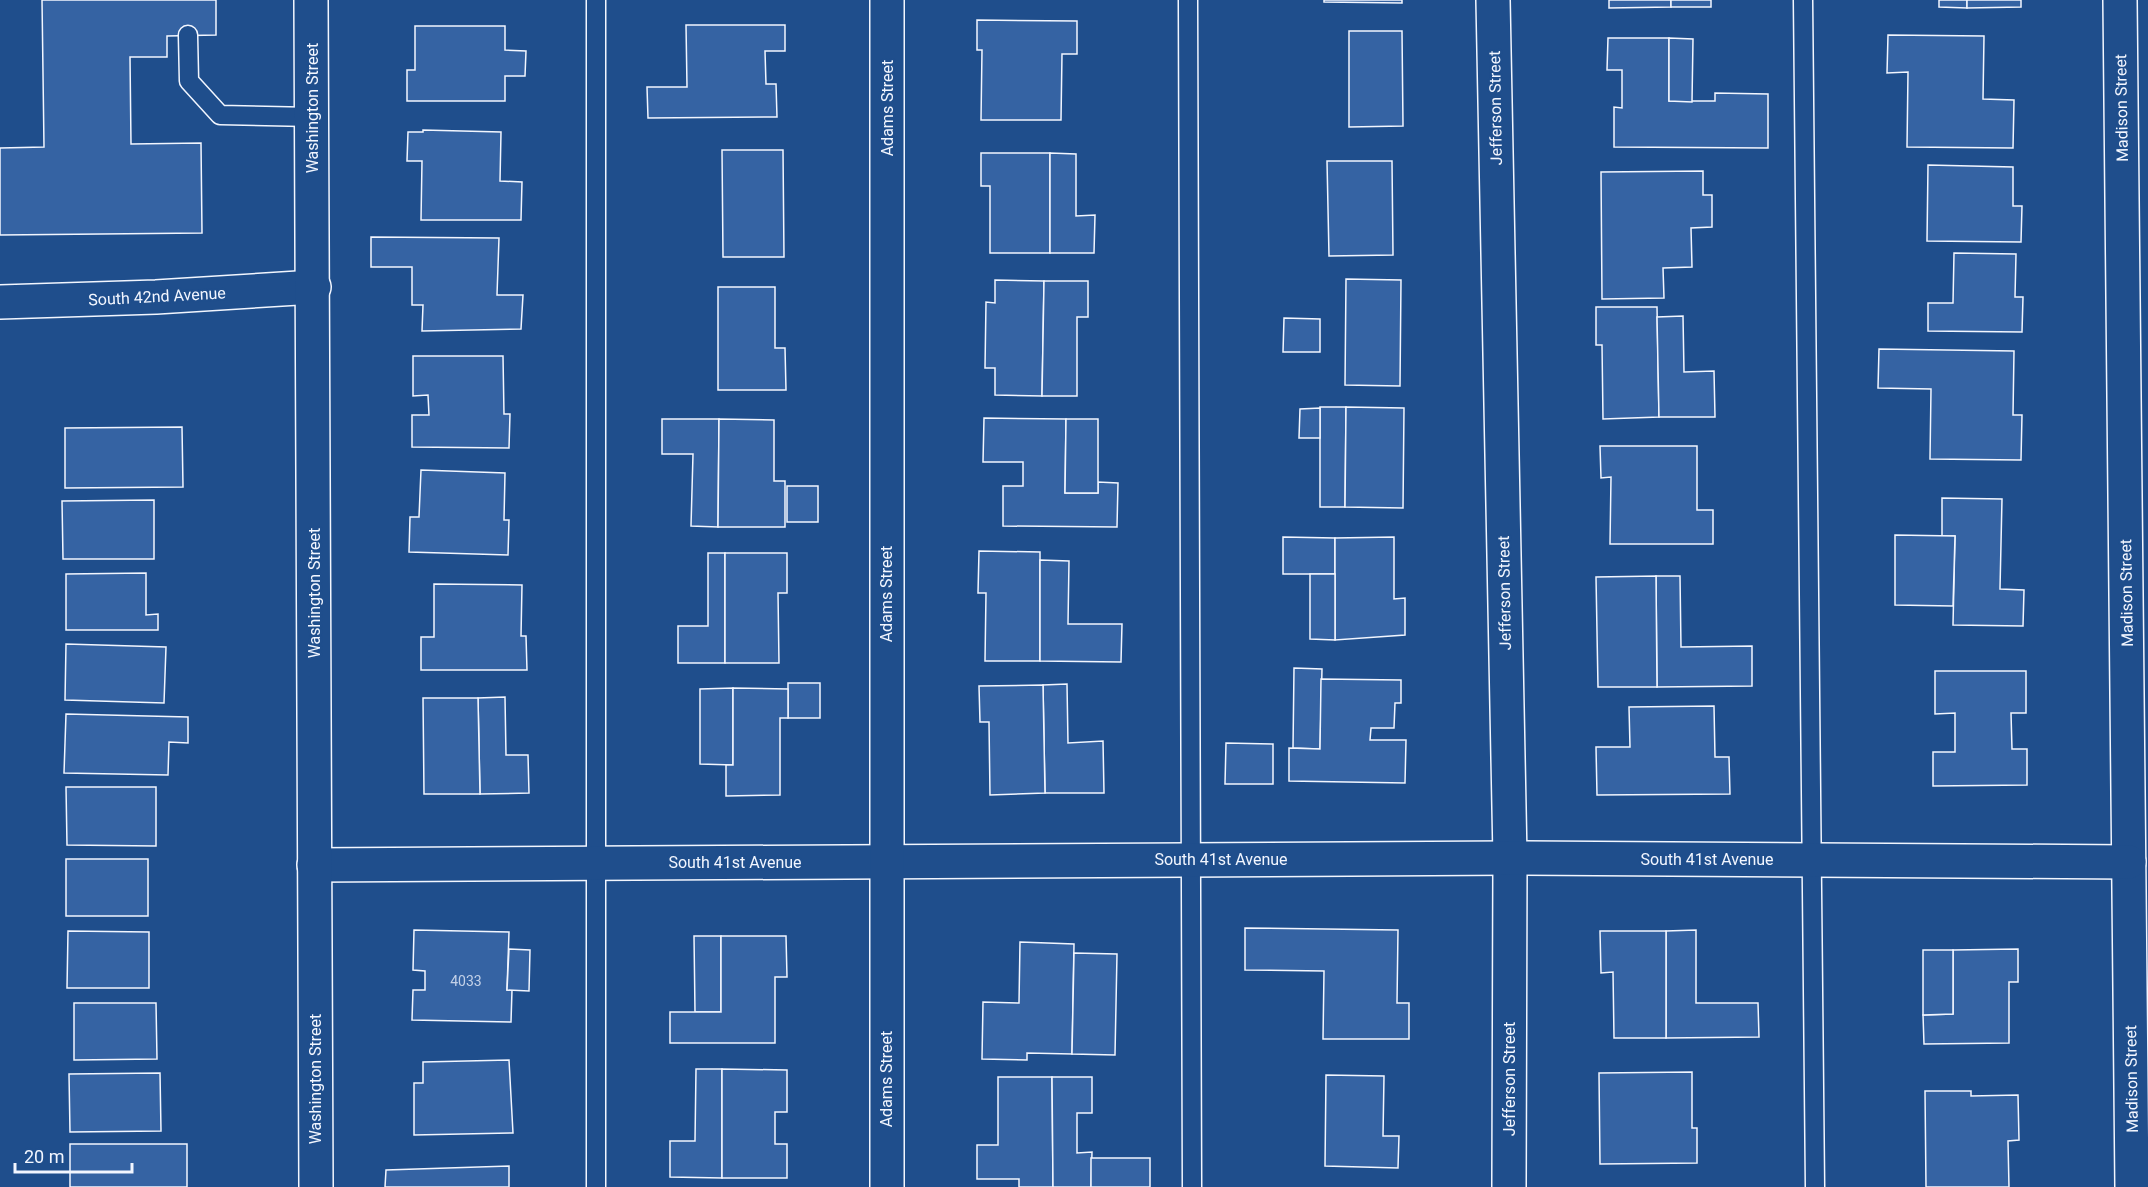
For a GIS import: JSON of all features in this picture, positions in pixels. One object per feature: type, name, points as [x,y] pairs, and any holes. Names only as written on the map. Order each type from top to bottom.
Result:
[{"type":"street","name":"Washington Street","points":[[311,0],[316,1187]]},
{"type":"street","name":"Adams Street","points":[[886,1187],[887,0]]},
{"type":"street","name":"Jefferson Street","points":[[1493,0],[1510,858],[1509,1187]]},
{"type":"street","name":"Madison Street","points":[[2120,0],[2132,1187]]},
{"type":"street","name":"South 42nd Avenue","points":[[0,302],[156,297],[314,287]]},
{"type":"street","name":"South 41st Avenue","points":[[314,866],[1510,858],[2129,862]]},
{"type":"lane","points":[[596,0],[594,863],[596,1187]]},
{"type":"lane","points":[[1188,0],[1191,1187]]},
{"type":"lane","points":[[1803,0],[1815,1187]]},
{"type":"lane","points":[[188,35],[189,81],[220,115],[312,117]]},
{"type":"building","points":[[42,0],[216,0],[216,35],[167,36],[167,57],[130,57],[131,144],[201,143],[202,233],[0,235],[0,148],[44,147]]},
{"type":"building","points":[[1324,0],[1402,0],[1402,3],[1324,2]]},
{"type":"building","points":[[1609,0],[1671,0],[1671,7],[1609,8]]},
{"type":"building","points":[[1671,0],[1711,0],[1711,7],[1671,7]]},
{"type":"building","points":[[1939,0],[1967,0],[1967,8],[1939,7]]},
{"type":"building","points":[[1967,0],[2021,0],[2021,7],[1967,8]]},
{"type":"building","points":[[977,20],[1077,21],[1077,54],[1062,54],[1061,120],[981,120],[982,50],[977,50]]},
{"type":"building","points":[[686,25],[785,25],[785,51],[765,51],[766,84],[776,84],[777,117],[648,118],[647,87],[687,87]]},
{"type":"building","points":[[415,26],[505,26],[505,50],[526,51],[525,76],[505,76],[505,101],[407,101],[407,70],[415,70]]},
{"type":"building","points":[[1349,31],[1402,31],[1403,126],[1349,127]]},
{"type":"building","points":[[1888,35],[1984,36],[1983,99],[2014,100],[2013,148],[1907,147],[1908,72],[1887,73]]},
{"type":"building","points":[[1608,38],[1669,38],[1669,101],[1715,101],[1715,93],[1768,94],[1768,148],[1614,147],[1614,107],[1622,108],[1622,70],[1607,70]]},
{"type":"building","points":[[1669,38],[1693,39],[1692,102],[1669,101]]},
{"type":"building","points":[[423,130],[501,132],[500,181],[522,182],[521,220],[421,220],[422,161],[407,161],[408,132],[423,132]]},
{"type":"building","points":[[722,150],[783,150],[784,257],[723,257]]},
{"type":"building","points":[[981,153],[1050,153],[1050,253],[990,253],[990,186],[981,186]]},
{"type":"building","points":[[1050,153],[1076,154],[1076,216],[1095,215],[1094,253],[1050,253]]},
{"type":"building","points":[[1327,161],[1392,161],[1393,255],[1329,256]]},
{"type":"building","points":[[1928,165],[2013,167],[2013,206],[2022,206],[2021,242],[1927,241]]},
{"type":"building","points":[[1703,171],[1703,195],[1712,195],[1712,227],[1691,228],[1692,267],[1663,268],[1664,298],[1602,299],[1601,172]]},
{"type":"building","points":[[371,237],[499,238],[497,295],[523,295],[521,329],[422,331],[423,305],[412,305],[412,267],[371,267]]},
{"type":"building","points":[[1954,253],[2016,254],[2015,297],[2023,297],[2022,332],[1928,331],[1928,303],[1953,303]]},
{"type":"building","points":[[1346,279],[1401,280],[1400,386],[1345,385]]},
{"type":"building","points":[[995,280],[1044,281],[1042,396],[995,395],[995,368],[985,368],[986,302],[995,303]]},
{"type":"building","points":[[1044,281],[1088,281],[1088,317],[1077,317],[1077,396],[1042,396]]},
{"type":"building","points":[[718,287],[775,287],[775,348],[785,348],[786,390],[718,390]]},
{"type":"building","points":[[1596,307],[1657,307],[1659,417],[1603,419],[1602,345],[1596,345]]},
{"type":"building","points":[[1683,316],[1684,372],[1714,371],[1715,417],[1659,417],[1657,317]]},
{"type":"building","points":[[1284,318],[1320,319],[1320,352],[1283,352]]},
{"type":"building","points":[[1879,349],[2014,351],[2013,415],[2022,415],[2021,460],[1930,459],[1931,389],[1878,388]]},
{"type":"building","points":[[413,356],[503,356],[504,414],[510,414],[509,448],[412,447],[412,415],[429,415],[428,395],[413,396]]},
{"type":"building","points":[[1320,407],[1346,407],[1345,507],[1320,507]]},
{"type":"building","points":[[1346,407],[1404,408],[1403,508],[1345,507]]},
{"type":"building","points":[[1320,408],[1320,438],[1299,438],[1300,409]]},
{"type":"building","points":[[984,418],[1066,419],[1065,493],[1098,493],[1098,482],[1118,483],[1117,527],[1003,526],[1003,486],[1023,486],[1023,462],[983,462]]},
{"type":"building","points":[[662,419],[719,419],[718,527],[691,526],[693,454],[662,454]]},
{"type":"building","points":[[719,419],[774,420],[774,481],[785,481],[785,527],[718,527]]},
{"type":"building","points":[[1066,419],[1098,419],[1098,493],[1065,493]]},
{"type":"building","points":[[182,427],[183,487],[65,488],[65,428]]},
{"type":"building","points":[[1600,446],[1697,446],[1697,510],[1713,510],[1713,544],[1610,544],[1611,477],[1601,478]]},
{"type":"building","points":[[421,470],[505,473],[504,520],[509,520],[508,555],[409,552],[410,517],[419,517]]},
{"type":"building","points":[[787,486],[818,486],[818,522],[787,522]]},
{"type":"building","points":[[1942,498],[2002,499],[2000,589],[2024,590],[2023,626],[1953,625],[1955,536],[1942,536]]},
{"type":"building","points":[[154,500],[154,559],[63,559],[62,501]]},
{"type":"building","points":[[1895,535],[1955,536],[1953,606],[1895,605]]},
{"type":"building","points":[[1283,537],[1335,538],[1335,574],[1283,574]]},
{"type":"building","points":[[1394,537],[1394,599],[1405,598],[1405,635],[1335,640],[1335,538]]},
{"type":"building","points":[[979,551],[1040,552],[1040,661],[985,661],[986,593],[978,593]]},
{"type":"building","points":[[708,553],[725,553],[725,663],[678,663],[678,626],[708,626]]},
{"type":"building","points":[[725,553],[787,553],[787,593],[778,593],[779,663],[725,663]]},
{"type":"building","points":[[1040,560],[1069,561],[1068,624],[1122,624],[1121,662],[1040,661]]},
{"type":"building","points":[[146,573],[146,615],[158,614],[158,630],[66,630],[66,574]]},
{"type":"building","points":[[1310,574],[1335,574],[1335,640],[1310,639]]},
{"type":"building","points":[[1656,576],[1680,576],[1681,647],[1752,646],[1752,686],[1657,687]]},
{"type":"building","points":[[1656,576],[1657,687],[1598,687],[1596,577]]},
{"type":"building","points":[[434,584],[522,585],[521,636],[526,636],[527,670],[421,670],[421,637],[434,637]]},
{"type":"building","points":[[66,644],[166,647],[164,703],[65,700]]},
{"type":"building","points":[[1294,668],[1322,669],[1320,749],[1293,748]]},
{"type":"building","points":[[1935,671],[2026,671],[2026,713],[2011,713],[2012,749],[2027,749],[2027,785],[1933,786],[1933,752],[1955,752],[1955,713],[1935,714]]},
{"type":"building","points":[[1321,679],[1401,680],[1401,703],[1395,703],[1394,728],[1371,728],[1370,740],[1406,740],[1405,783],[1289,781],[1289,748],[1320,749]]},
{"type":"building","points":[[788,683],[820,683],[820,718],[788,718]]},
{"type":"building","points":[[1067,684],[1068,743],[1103,741],[1104,793],[1045,793],[1043,685]]},
{"type":"building","points":[[1043,685],[1045,793],[990,795],[989,722],[980,722],[979,686]]},
{"type":"building","points":[[733,688],[733,765],[700,764],[700,689]]},
{"type":"building","points":[[733,688],[788,689],[788,718],[780,718],[780,795],[726,796],[726,765],[733,765]]},
{"type":"building","points":[[505,697],[506,755],[528,755],[529,793],[480,794],[478,698]]},
{"type":"building","points":[[423,698],[478,698],[480,794],[424,794]]},
{"type":"building","points":[[1714,706],[1715,757],[1729,757],[1730,794],[1597,795],[1596,747],[1630,747],[1629,707]]},
{"type":"building","points":[[66,714],[188,717],[188,743],[169,742],[168,775],[64,773]]},
{"type":"building","points":[[1226,743],[1273,744],[1273,784],[1225,784]]},
{"type":"building","points":[[66,787],[156,787],[156,846],[67,845]]},
{"type":"building","points":[[66,859],[148,859],[148,916],[66,916]]},
{"type":"building","points":[[1245,928],[1398,930],[1397,1003],[1409,1003],[1409,1039],[1323,1039],[1324,971],[1245,970]]},
{"type":"building","points":[[414,930],[509,932],[507,990],[512,990],[511,1022],[412,1020],[413,990],[425,990],[425,971],[413,970]]},
{"type":"building","points":[[1696,930],[1696,1003],[1758,1003],[1759,1037],[1666,1038],[1666,931]]},
{"type":"building","points":[[68,931],[149,932],[149,988],[67,988]]},
{"type":"building","points":[[1600,931],[1666,931],[1666,1038],[1614,1038],[1613,972],[1601,973]]},
{"type":"building","points":[[694,936],[721,936],[721,1012],[695,1012]]},
{"type":"building","points":[[721,936],[786,936],[787,977],[775,977],[775,1043],[670,1043],[670,1012],[721,1012]]},
{"type":"building","points":[[1020,942],[1074,944],[1072,1054],[1027,1053],[1027,1060],[982,1059],[983,1002],[1019,1003]]},
{"type":"building","points":[[509,949],[530,950],[529,991],[507,990]]},
{"type":"building","points":[[2018,949],[2018,982],[2009,982],[2009,1043],[1924,1044],[1923,1015],[1953,1014],[1953,950]]},
{"type":"building","points":[[1923,950],[1953,950],[1953,1014],[1923,1015]]},
{"type":"building","points":[[1074,953],[1117,954],[1115,1055],[1072,1054]]},
{"type":"building","points":[[74,1003],[156,1003],[157,1059],[74,1060]]},
{"type":"building","points":[[509,1060],[513,1133],[414,1135],[414,1083],[423,1083],[423,1062]]},
{"type":"building","points":[[696,1069],[722,1069],[722,1178],[670,1177],[670,1141],[695,1141]]},
{"type":"building","points":[[722,1069],[787,1070],[787,1112],[775,1112],[775,1144],[787,1144],[787,1178],[722,1178]]},
{"type":"building","points":[[1692,1072],[1692,1128],[1697,1128],[1697,1163],[1600,1164],[1599,1073]]},
{"type":"building","points":[[160,1073],[161,1131],[70,1132],[69,1074]]},
{"type":"building","points":[[1326,1075],[1384,1076],[1383,1136],[1399,1136],[1398,1168],[1325,1166]]},
{"type":"building","points":[[998,1077],[1052,1077],[1053,1187],[1019,1187],[1019,1179],[977,1179],[977,1145],[998,1145]]},
{"type":"building","points":[[1052,1077],[1092,1077],[1092,1113],[1077,1113],[1077,1153],[1092,1152],[1091,1187],[1053,1187]]},
{"type":"building","points":[[1925,1091],[1971,1091],[1971,1096],[2018,1095],[2019,1140],[2008,1141],[2009,1187],[1926,1187]]},
{"type":"building","points":[[70,1144],[187,1144],[187,1187],[70,1187]]},
{"type":"building","points":[[1091,1158],[1150,1158],[1150,1187],[1091,1187]]},
{"type":"building","points":[[509,1166],[509,1187],[385,1187],[386,1170]]}]
